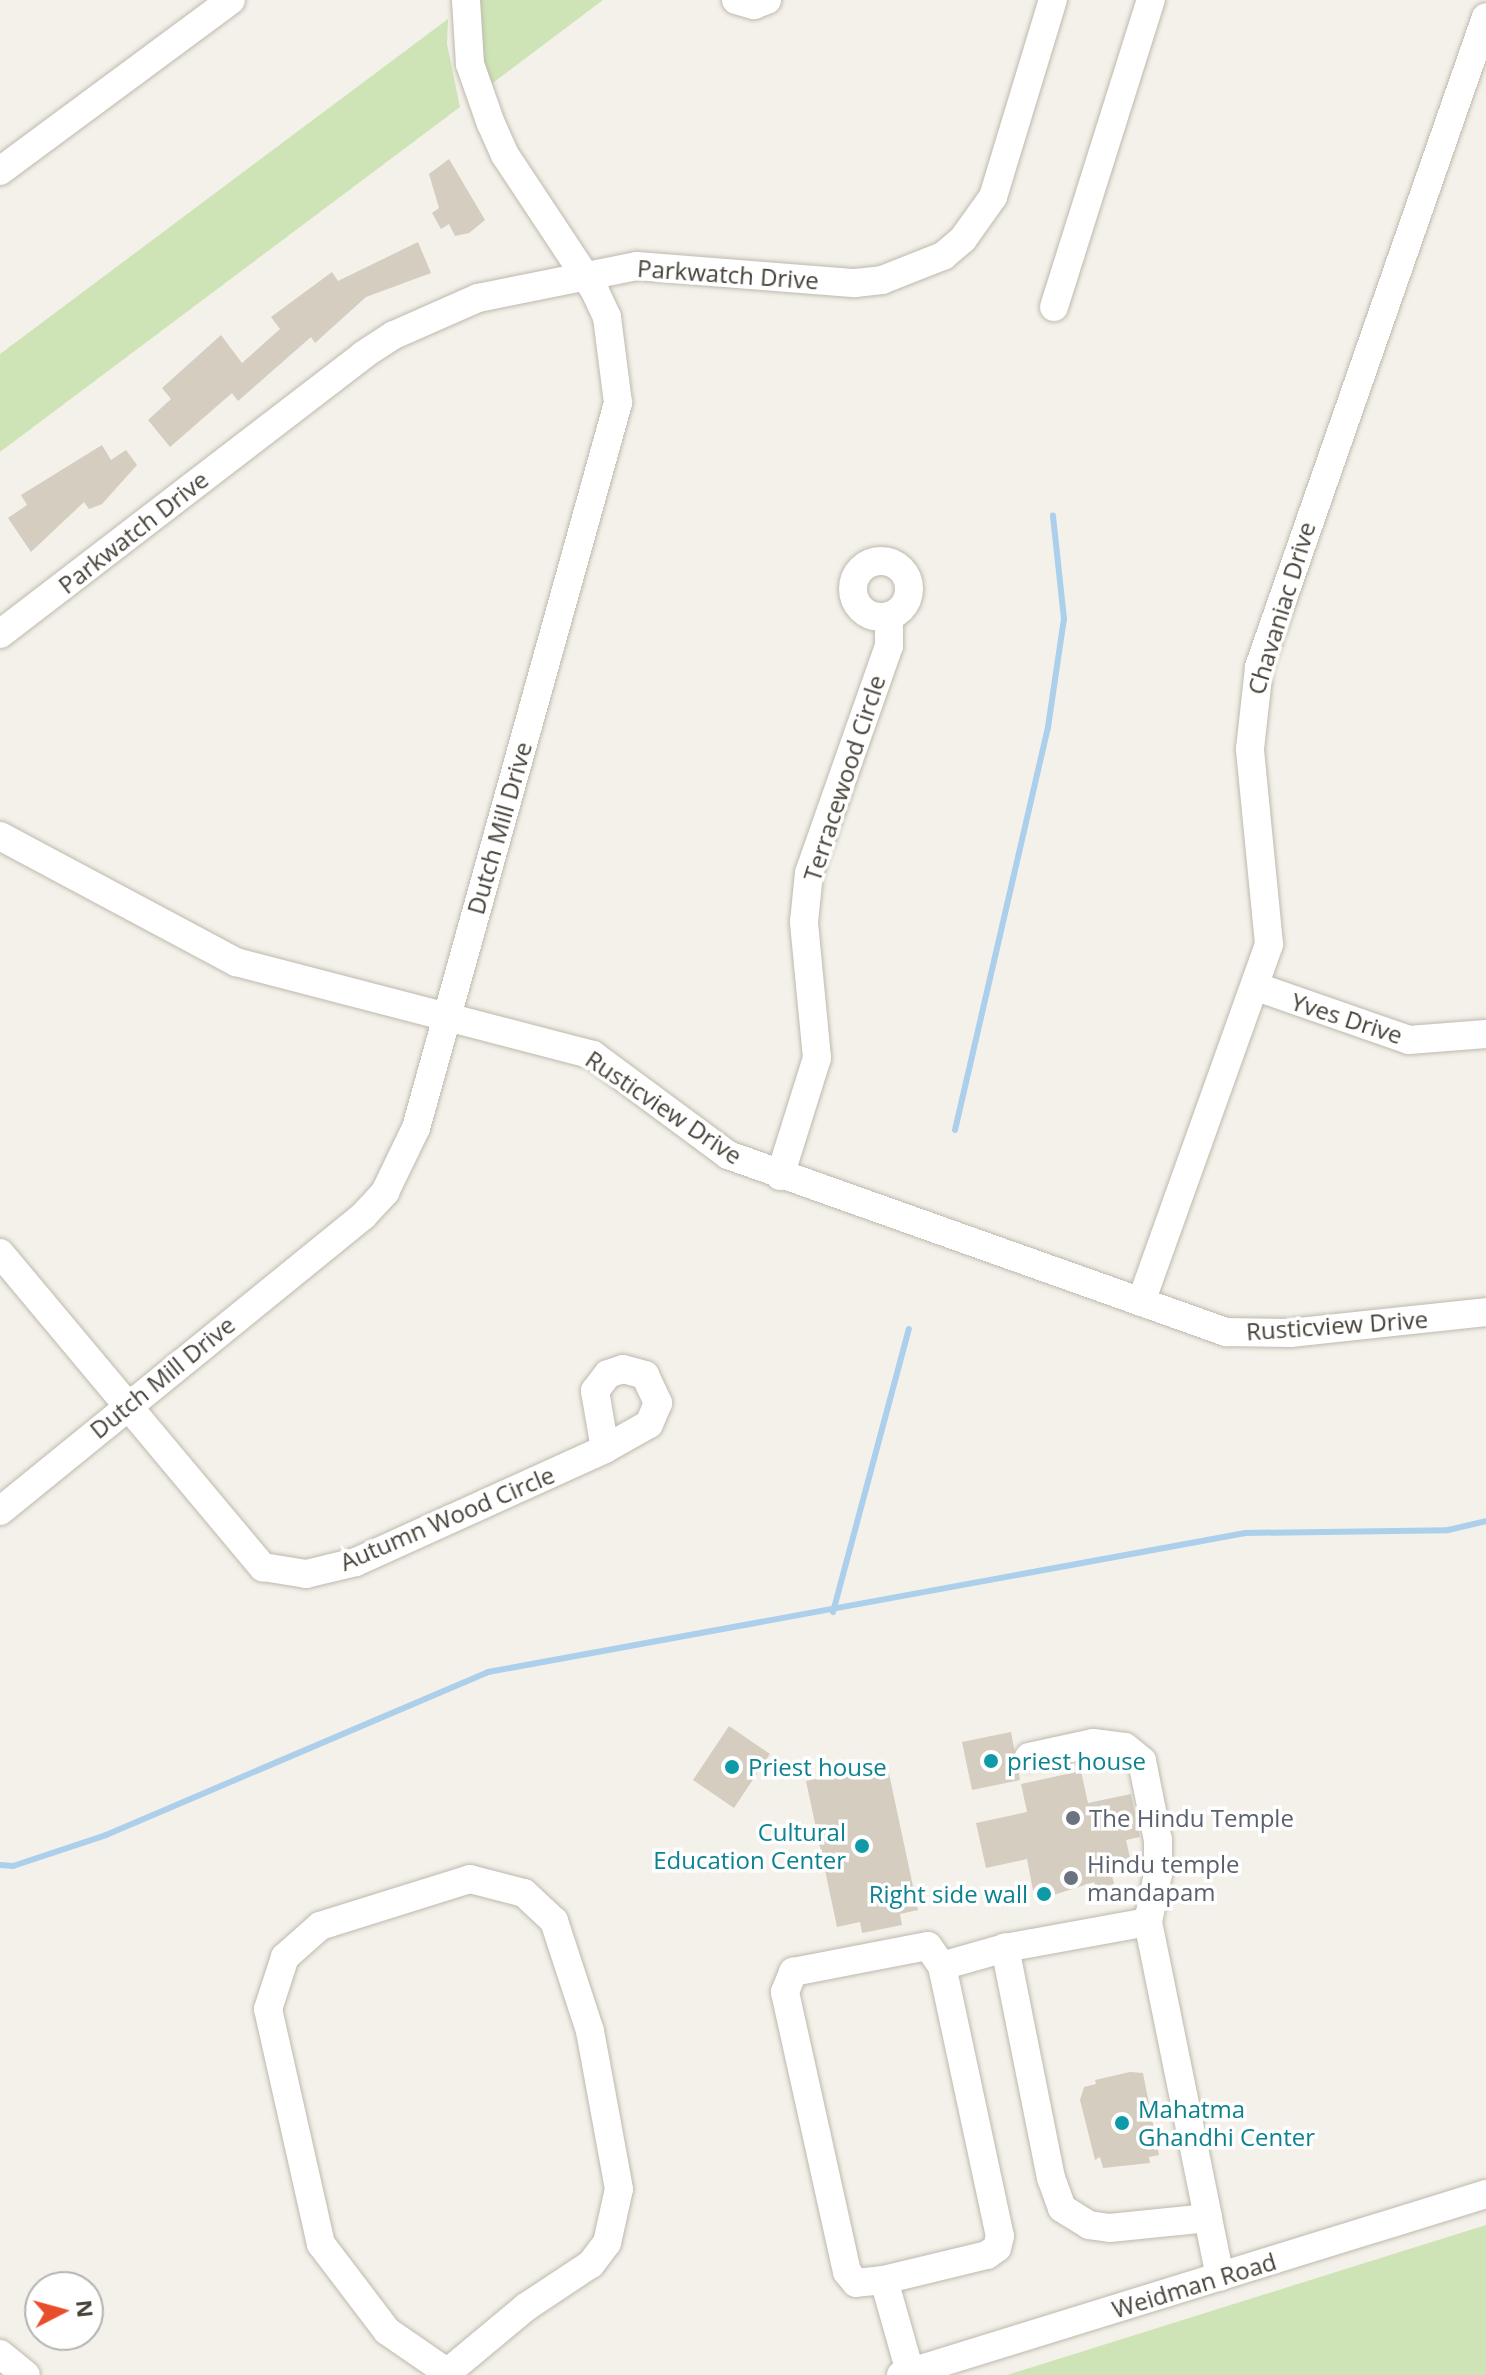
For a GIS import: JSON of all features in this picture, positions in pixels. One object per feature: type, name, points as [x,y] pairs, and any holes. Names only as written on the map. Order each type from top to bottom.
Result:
[{"type":"street","points":[[0,171],[231,0]]},
{"type":"street","name":"Dutch Mill Drive","points":[[0,1511],[125,1406],[363,1216],[385,1192],[416,1128],[618,403],[607,317],[583,273],[505,155],[491,124],[470,64],[466,0]]},
{"type":"street","points":[[736,0],[754,5],[767,0]]},
{"type":"street","name":"Parkwatch Drive","points":[[0,634],[394,335],[478,298],[583,273],[660,265],[855,283],[894,276],[943,256],[963,239],[993,197],[1053,0]]},
{"type":"street","points":[[1054,307],[1151,0]]},
{"type":"street","name":"Chavaniac Drive","points":[[1141,1302],[1257,987],[1269,944],[1250,749],[1259,667],[1486,17]]},
{"type":"street","name":"Terracewood Circle","points":[[780,1176],[817,1058],[804,922],[809,873],[889,646],[889,616]]},
{"type":"street","name":"Rusticview Drive","points":[[0,836],[236,962],[444,1019],[593,1055],[728,1155],[1226,1332],[1260,1334],[1486,1312]]},
{"type":"street","name":"Yves Drive","points":[[1257,987],[1409,1040],[1486,1034]]},
{"type":"street","name":"Autumn Wood Circle","points":[[0,1253],[125,1406],[263,1567],[285,1574],[306,1574],[356,1562],[605,1449]]},
{"type":"street","points":[[1029,1757],[1093,1743],[1125,1747],[1142,1761],[1158,1840],[1158,1874],[1148,1922],[1220,2277]]},
{"type":"street","points":[[470,1879],[524,1893],[554,1921],[590,2031],[614,2149],[616,2217],[607,2243],[591,2264],[526,2307],[450,2374],[387,2331],[321,2244],[268,2009],[285,1957],[320,1926],[470,1879]]},
{"type":"street","points":[[942,1966],[1005,1948],[1148,1922]]},
{"type":"street","points":[[928,1946],[942,1966],[1000,2236],[997,2248],[987,2255],[884,2280],[856,2283],[847,2272],[785,1992],[793,1972],[928,1946]]},
{"type":"street","points":[[1005,1948],[1051,2178],[1062,2208],[1089,2225],[1110,2228],[1208,2218]]},
{"type":"street","name":"Weidman Road","points":[[906,2374],[1486,2194]]},
{"type":"street","points":[[884,2280],[906,2374]]},
{"type":"street","points":[[0,2354],[26,2375]]},
{"type":"green space","points":[[479,0],[603,0],[490,85],[481,50]]},
{"type":"green space","points":[[448,19],[447,44],[460,107],[0,452],[0,354]]},
{"type":"green space","points":[[1486,2225],[1486,2375],[1007,2375]]},
{"type":"building","points":[[449,159],[485,220],[469,233],[455,236],[449,224],[441,229],[432,213],[439,208],[429,174]]},
{"type":"building","points":[[418,242],[431,273],[366,297],[315,343],[311,337],[238,401],[232,393],[170,447],[148,420],[171,399],[162,388],[221,335],[242,363],[280,329],[271,317],[332,272],[338,281]]},
{"type":"building","points":[[102,445],[111,460],[126,450],[137,465],[102,504],[89,509],[84,502],[31,552],[8,518],[27,505],[21,495]]},
{"type":"building","name":"Priest house","points":[[729,1726],[770,1754],[734,1808],[693,1780]]},
{"type":"building","name":"priest house","points":[[1011,1732],[1020,1780],[972,1790],[962,1742]]},
{"type":"building","name":"Cultural Education Center","points":[[887,1764],[918,1910],[900,1914],[902,1925],[862,1933],[860,1922],[837,1927],[806,1781]]},
{"type":"building","name":"The Hindu Temple","points":[[1081,1771],[1088,1803],[1131,1794],[1140,1837],[1126,1840],[1131,1862],[1110,1866],[1114,1884],[1096,1888],[1094,1882],[1035,1901],[1027,1859],[986,1868],[976,1823],[1027,1812],[1021,1784]]},
{"type":"building","name":"Mahatma Ghandhi Center","points":[[1130,2072],[1143,2073],[1159,2155],[1149,2157],[1150,2163],[1103,2168],[1100,2157],[1095,2160],[1080,2100],[1084,2087],[1096,2084],[1095,2080]]},
{"type":"waterway","points":[[955,1130],[1048,727],[1064,619],[1053,516]]},
{"type":"waterway","points":[[833,1612],[909,1329]]},
{"type":"waterway","points":[[0,1865],[13,1866],[106,1835],[488,1672],[1245,1533],[1448,1530],[1486,1521]]},
{"type":"place","name":"priest house","points":[[991,1761]]},
{"type":"place","name":"Priest house","points":[[732,1767]]},
{"type":"place","name":"The Hindu Temple","points":[[1073,1818]]},
{"type":"place","name":"Cultural Education Center","points":[[862,1846]]},
{"type":"place","name":"Hindu temple mandapam","points":[[1071,1878]]},
{"type":"place","name":"Right side wall","points":[[1044,1894]]},
{"type":"place","name":"Mahatma Ghandhi Center","points":[[1122,2123]]}]
